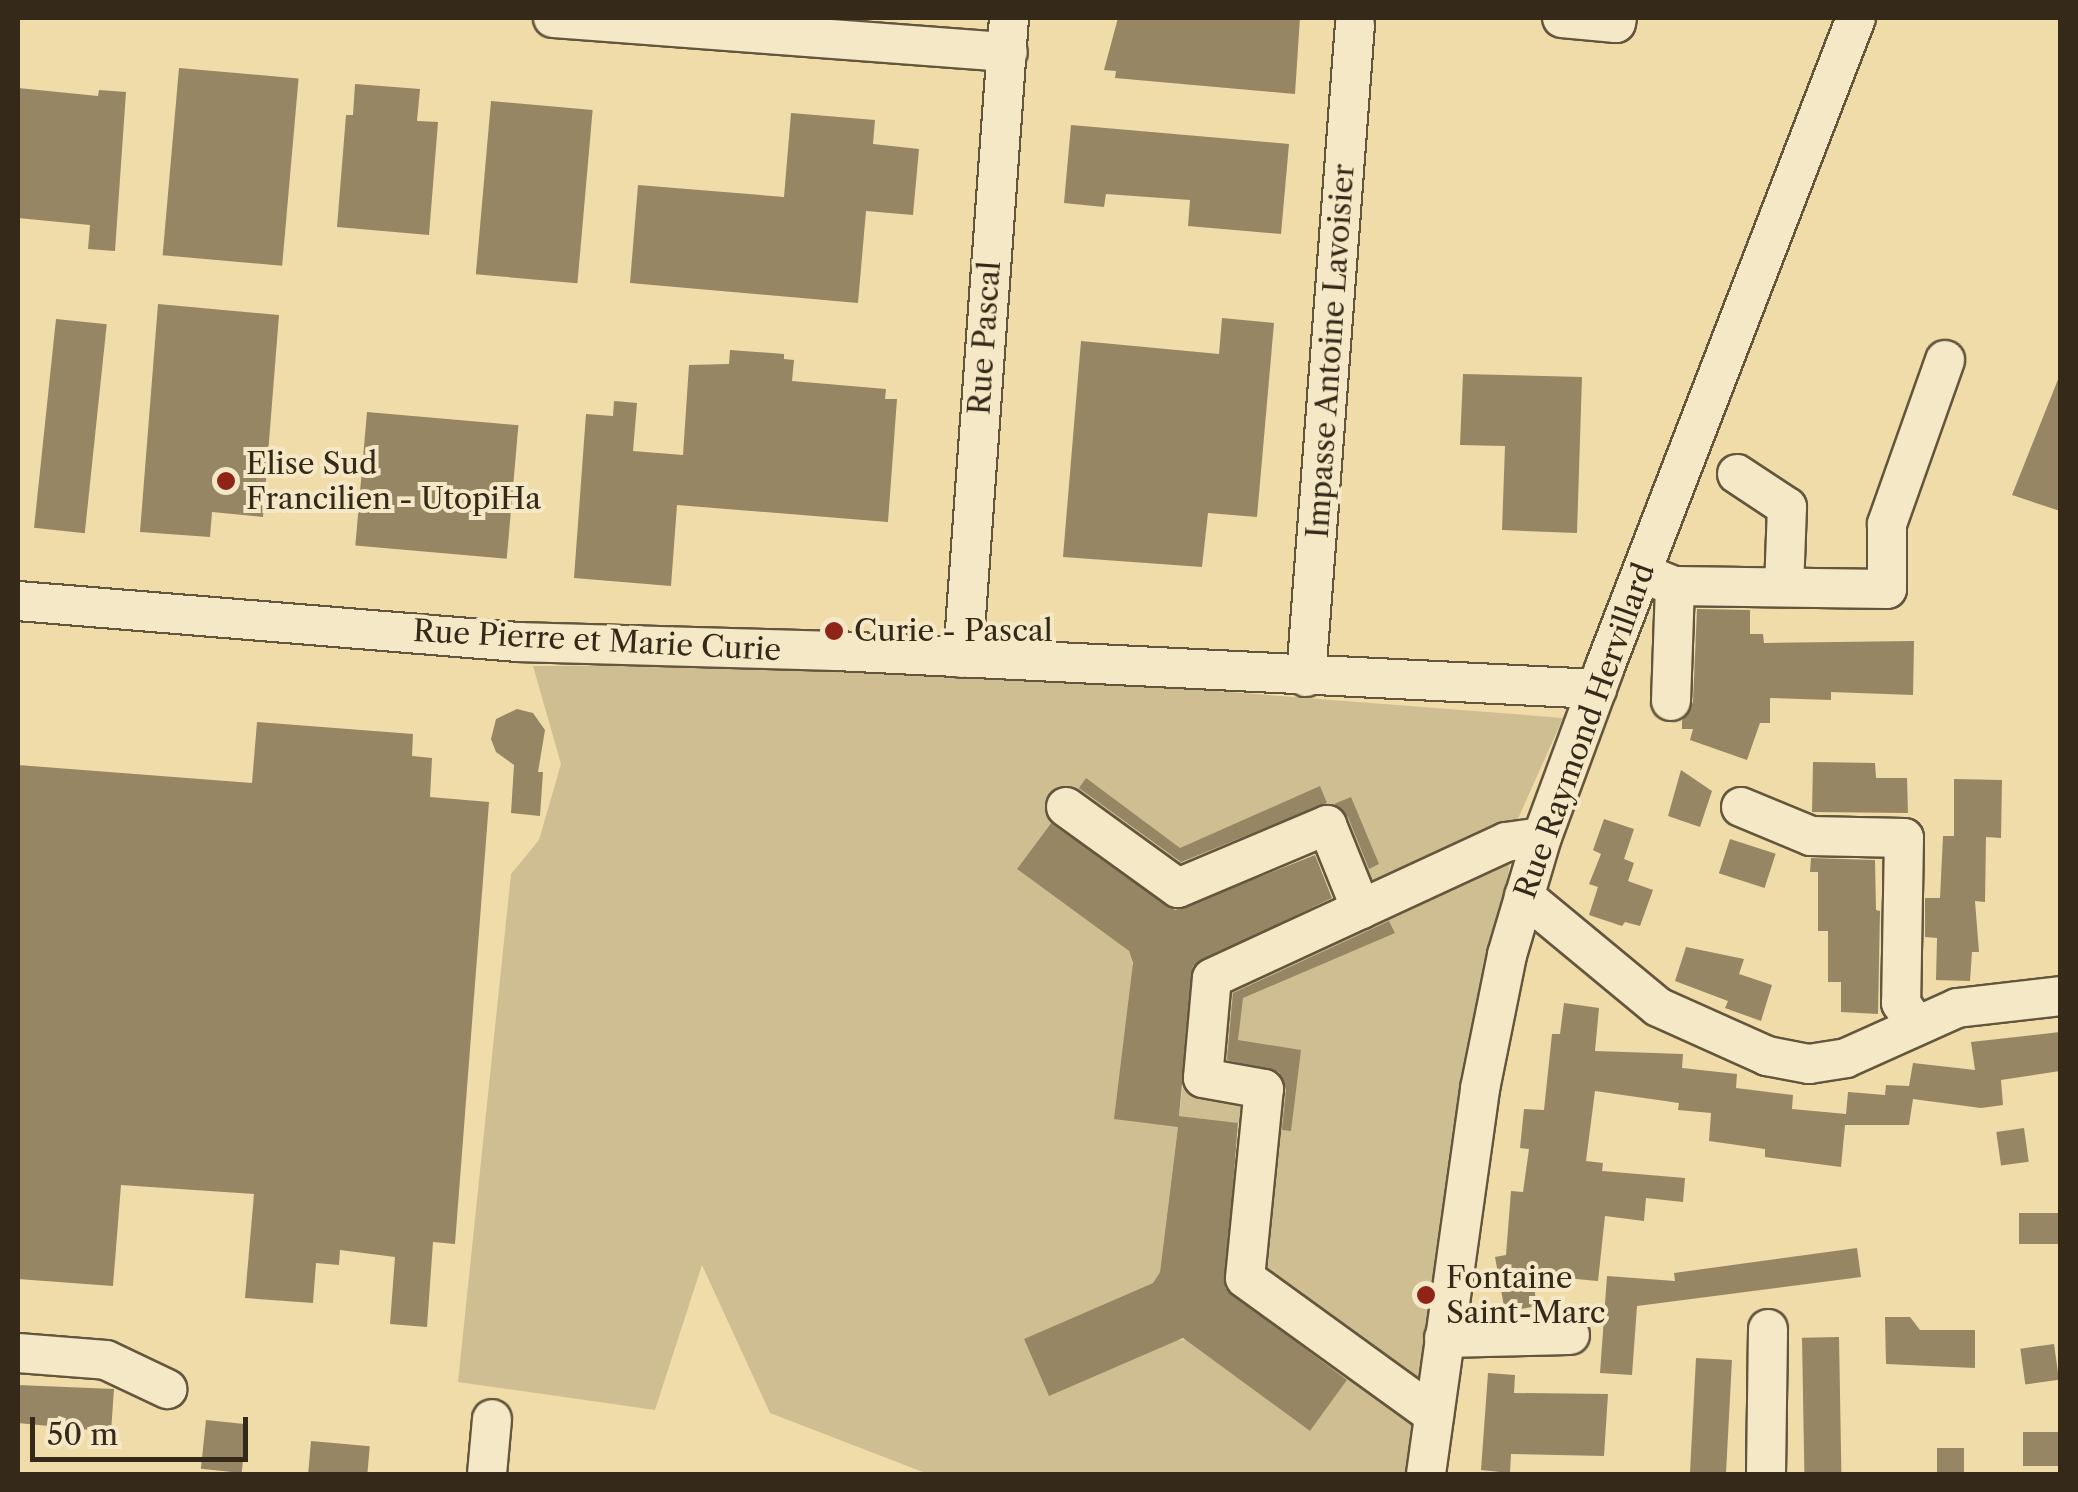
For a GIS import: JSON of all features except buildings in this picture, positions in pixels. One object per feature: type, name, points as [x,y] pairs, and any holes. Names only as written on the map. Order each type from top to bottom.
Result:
[{"type":"street","points":[[554,18],[1009,34]]},
{"type":"street","points":[[1562,18],[1616,22],[1617,18]]},
{"type":"street","name":"Rue Raymond Hervillard","points":[[1426,1474],[1480,1089],[1506,955],[1542,837],[1597,689],[1658,580],[1856,18]]},
{"type":"street","name":"Impasse Antoine Lavoisier","points":[[1306,677],[1355,24]]},
{"type":"street","name":"Rue Pascal","points":[[962,658],[1009,34]]},
{"type":"street","points":[[1671,702],[1658,580],[1888,589],[1886,524],[1945,360]]},
{"type":"street","points":[[1737,474],[1787,506],[1784,587]]},
{"type":"street","name":"Rue Pierre et Marie Curie","points":[[18,601],[518,642],[962,658],[1306,677],[1362,670],[1514,675],[1597,689]]},
{"type":"street","points":[[1066,807],[1178,888],[1328,825],[1361,909]]},
{"type":"street","points":[[1741,807],[1811,836],[1904,838],[1901,1003],[1915,1024]]},
{"type":"street","points":[[1434,1414],[1245,1278],[1264,1089],[1204,1078],[1212,978],[1506,842],[1542,837]]},
{"type":"street","points":[[1524,896],[1658,1007],[1768,1056],[1810,1064],[1846,1058],[1957,1008],[2060,996]]},
{"type":"street","points":[[1766,1474],[1768,1328]]},
{"type":"street","points":[[1444,1338],[1570,1335]]},
{"type":"street","points":[[18,1353],[106,1360],[167,1388]]},
{"type":"street","points":[[486,1474],[492,1420]]},
{"type":"shaded area","points":[[870,664],[1563,718],[1517,821],[1408,1474],[928,1474],[770,1413],[702,1265],[655,1410],[458,1382],[511,874],[539,840],[561,764],[533,666]],"holes":[[[1055,817],[1185,897],[1314,842],[1340,902],[1205,958],[1197,969],[1179,1116],[1242,1124],[1222,1278],[1228,1290],[1347,1380],[1310,1431],[1186,1340],[1025,1339],[1153,1283],[1160,1272],[1178,1127],[1129,951],[1017,869]]]},
{"type":"place","name":"Elise Sud Francilien - UtopiHa","points":[[226,481]]},
{"type":"place","name":"Curie - Pascal","points":[[834,631]]},
{"type":"place","name":"Fontaine Saint-Marc","points":[[1426,1295]]}]
